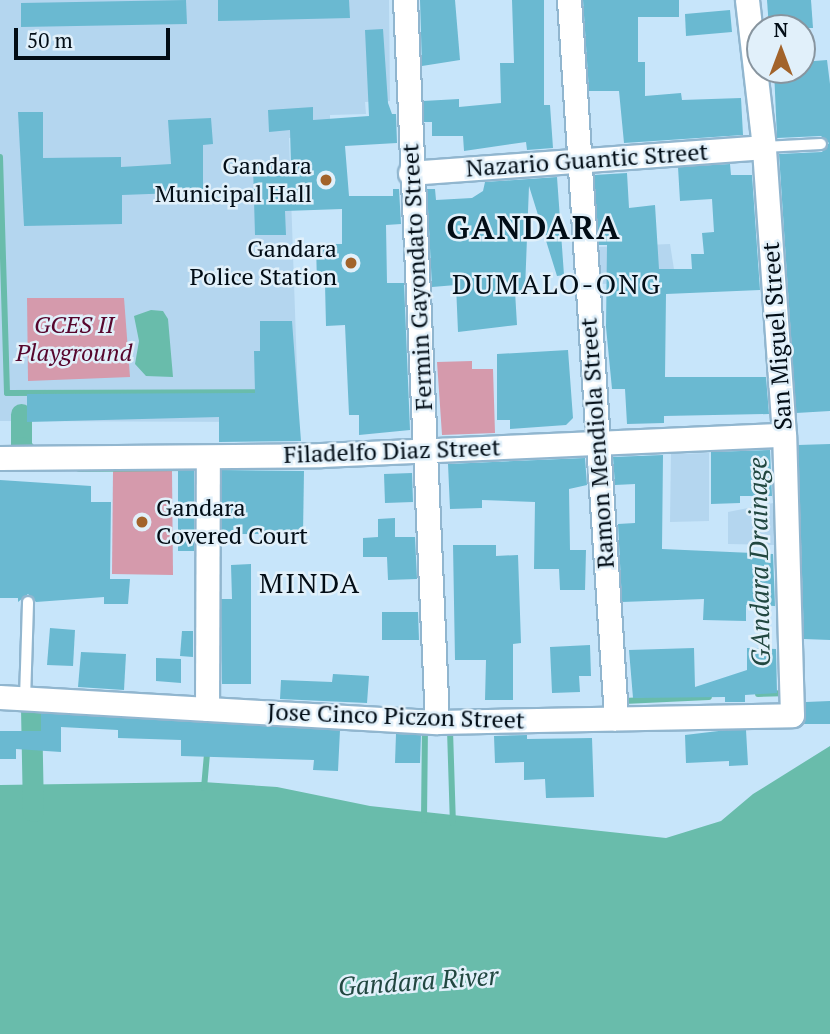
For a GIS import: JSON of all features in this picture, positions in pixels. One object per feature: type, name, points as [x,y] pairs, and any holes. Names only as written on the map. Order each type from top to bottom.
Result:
[{"type":"street","name":"Fermin Gayondato Street","points":[[405,0],[410,173],[428,450],[437,722]]},
{"type":"street","name":"Ramon Mendiola Street","points":[[569,0],[577,162],[616,718]]},
{"type":"street","name":"San Miguel Street","points":[[747,0],[764,147],[784,435],[792,715]]},
{"type":"street","name":"Nazario Guantic Street","points":[[410,173],[764,147]]},
{"type":"street","name":"Filadelfo Diaz Street","points":[[0,458],[208,457],[784,435]]},
{"type":"street","points":[[207,709],[208,457]]},
{"type":"street","name":"Jose Cinco Piczon Street","points":[[0,697],[437,722],[792,715]]},
{"type":"lane","points":[[764,147],[821,144]]},
{"type":"lane","points":[[25,699],[28,602]]},
{"type":"shaded area","points":[[0,0],[389,0],[390,101],[365,102],[366,114],[330,115],[330,134],[289,138],[298,398],[269,398],[268,422],[0,421]]},
{"type":"shaded area","points":[[670,244],[676,282],[599,284],[597,247]]},
{"type":"shaded area","points":[[709,453],[709,521],[670,522],[671,454]]},
{"type":"shaded area","points":[[773,503],[775,545],[728,544],[728,512]]},
{"type":"green space","name":"GCES II Playground","points":[[27,298],[124,298],[130,377],[28,381]]},
{"type":"green space","points":[[472,361],[472,369],[493,369],[495,433],[442,435],[437,362]]},
{"type":"green space","name":"Gandara Covered Court","points":[[113,471],[172,471],[173,575],[112,574]]},
{"type":"water","points":[[151,310],[163,311],[168,319],[173,377],[146,376],[135,364],[139,341],[134,316]]},
{"type":"water","name":"Gandara River","points":[[830,746],[830,1034],[0,1034],[0,785],[203,782],[277,787],[370,806],[666,838],[721,821],[753,794]]},
{"type":"building","points":[[186,0],[187,24],[21,27],[21,3]]},
{"type":"building","points":[[218,0],[349,0],[350,18],[218,21]]},
{"type":"building","points":[[420,0],[455,0],[460,60],[422,66]]},
{"type":"building","points":[[512,0],[544,0],[544,105],[550,105],[553,148],[527,150],[526,142],[464,151],[463,136],[432,136],[432,122],[424,122],[423,101],[459,99],[459,107],[501,103],[500,63],[514,63]]},
{"type":"building","points":[[583,0],[679,0],[679,17],[638,17],[638,62],[645,62],[645,96],[681,93],[682,100],[741,98],[743,135],[624,143],[619,91],[589,91]]},
{"type":"building","points":[[767,0],[811,0],[812,14],[768,14]]},
{"type":"building","points":[[730,10],[732,32],[686,36],[685,14]]},
{"type":"building","points":[[383,29],[388,103],[392,114],[396,114],[397,143],[345,146],[349,196],[393,196],[393,189],[399,189],[401,224],[386,225],[387,283],[404,283],[410,430],[359,435],[359,415],[349,415],[345,325],[326,326],[325,284],[317,284],[316,244],[342,244],[342,209],[285,211],[286,235],[255,235],[253,165],[291,164],[290,130],[269,132],[268,110],[313,107],[313,120],[369,116],[365,30]]},
{"type":"building","points":[[827,60],[830,84],[830,411],[796,413],[779,154],[822,152],[829,143],[821,136],[777,138],[775,84],[816,84],[816,61]]},
{"type":"building","points":[[18,112],[43,112],[43,158],[121,157],[121,167],[171,164],[168,120],[211,118],[213,144],[203,145],[203,192],[122,195],[122,224],[24,226]]},
{"type":"building","points":[[730,164],[731,175],[752,175],[760,290],[666,294],[665,377],[766,377],[769,414],[664,416],[664,423],[627,424],[625,389],[612,389],[606,327],[607,245],[599,245],[594,175],[627,173],[629,208],[655,205],[659,269],[692,269],[691,254],[704,254],[702,233],[714,232],[712,199],[680,201],[678,167]]},
{"type":"building","points":[[557,177],[564,275],[557,276],[529,186],[525,290],[515,291],[517,325],[458,332],[456,285],[432,287],[427,189],[435,189],[436,200],[472,198],[483,191],[485,182]]},
{"type":"building","points":[[260,321],[292,321],[301,441],[219,442],[219,417],[27,422],[27,394],[255,393],[254,351],[260,351]]},
{"type":"building","points":[[568,350],[573,418],[566,425],[510,429],[510,420],[497,420],[497,354]]},
{"type":"building","points":[[830,444],[830,640],[804,639],[798,445]]},
{"type":"building","points":[[770,450],[772,496],[740,496],[740,503],[711,504],[711,452]]},
{"type":"building","points":[[663,455],[662,549],[773,554],[775,606],[746,605],[746,621],[703,620],[704,599],[622,602],[618,524],[635,523],[635,484],[615,485],[613,457]]},
{"type":"building","points":[[585,458],[587,485],[569,489],[570,550],[586,550],[585,590],[560,590],[559,569],[534,569],[535,502],[482,500],[482,508],[450,509],[448,464]]},
{"type":"building","points":[[178,470],[194,470],[194,551],[178,551]]},
{"type":"building","points":[[222,470],[304,471],[303,534],[222,534]]},
{"type":"building","points":[[412,473],[413,502],[385,503],[384,474]]},
{"type":"building","points":[[0,480],[91,486],[91,502],[111,502],[110,579],[130,579],[128,604],[104,604],[104,597],[36,602],[28,594],[18,602],[18,598],[0,598]]},
{"type":"building","points":[[395,518],[395,537],[415,537],[417,579],[388,580],[387,557],[363,557],[363,538],[378,537],[378,519]]},
{"type":"building","points":[[453,545],[496,545],[496,556],[518,555],[521,643],[513,644],[513,700],[485,700],[486,660],[455,660]]},
{"type":"building","points":[[251,564],[251,684],[222,684],[221,599],[232,599],[231,565]]},
{"type":"building","points":[[382,612],[418,612],[419,640],[382,640]]},
{"type":"building","points":[[50,628],[75,630],[73,666],[47,665]]},
{"type":"building","points":[[182,631],[193,631],[193,657],[180,656]]},
{"type":"building","points":[[590,645],[591,676],[579,676],[580,692],[552,693],[550,647]]},
{"type":"building","points":[[694,648],[695,687],[747,670],[747,648],[776,649],[777,693],[745,695],[745,702],[725,702],[725,697],[633,698],[629,650]]},
{"type":"building","points":[[81,652],[126,654],[124,690],[78,687]]},
{"type":"building","points":[[156,658],[181,659],[181,683],[156,681]]},
{"type":"building","points":[[333,674],[369,676],[367,703],[280,699],[281,680],[332,682]]},
{"type":"building","points":[[830,701],[830,724],[804,724],[806,702]]},
{"type":"building","points":[[41,713],[340,730],[338,771],[313,770],[314,760],[181,756],[181,740],[118,738],[118,730],[61,727],[61,752],[16,749],[16,759],[0,759],[0,731],[41,731]]},
{"type":"building","points":[[746,730],[748,765],[729,766],[729,761],[686,763],[685,735]]},
{"type":"building","points":[[396,734],[421,735],[420,763],[395,763]]},
{"type":"building","points":[[527,735],[527,739],[592,738],[594,797],[546,798],[545,779],[524,780],[524,762],[495,763],[494,736]]},
{"type":"waterway","points":[[0,157],[7,393],[256,392]]},
{"type":"waterway","points":[[21,414],[21,447],[25,451]]},
{"type":"waterway","points":[[79,469],[185,468]]},
{"type":"waterway","name":"GAndara Drainage","points":[[758,694],[782,693],[781,688]]},
{"type":"waterway","name":"GAndara Drainage","points":[[624,701],[709,697]]},
{"type":"waterway","points":[[31,708],[33,811]]},
{"type":"waterway","points":[[424,820],[425,728]]},
{"type":"waterway","points":[[450,730],[453,823]]},
{"type":"waterway","points":[[204,788],[207,750]]},
{"type":"place","name":"Gandara Municipal Hall","points":[[326,180]]},
{"type":"place","name":"Gandara Police Station","points":[[351,263]]},
{"type":"place","name":"Gandara Covered Court","points":[[142,522]]},
{"type":"district","name":"GANDARA","points":[[534,227]]},
{"type":"district","name":"DUMALO-ONG","points":[[557,284]]},
{"type":"district","name":"MINDA","points":[[310,583]]}]
